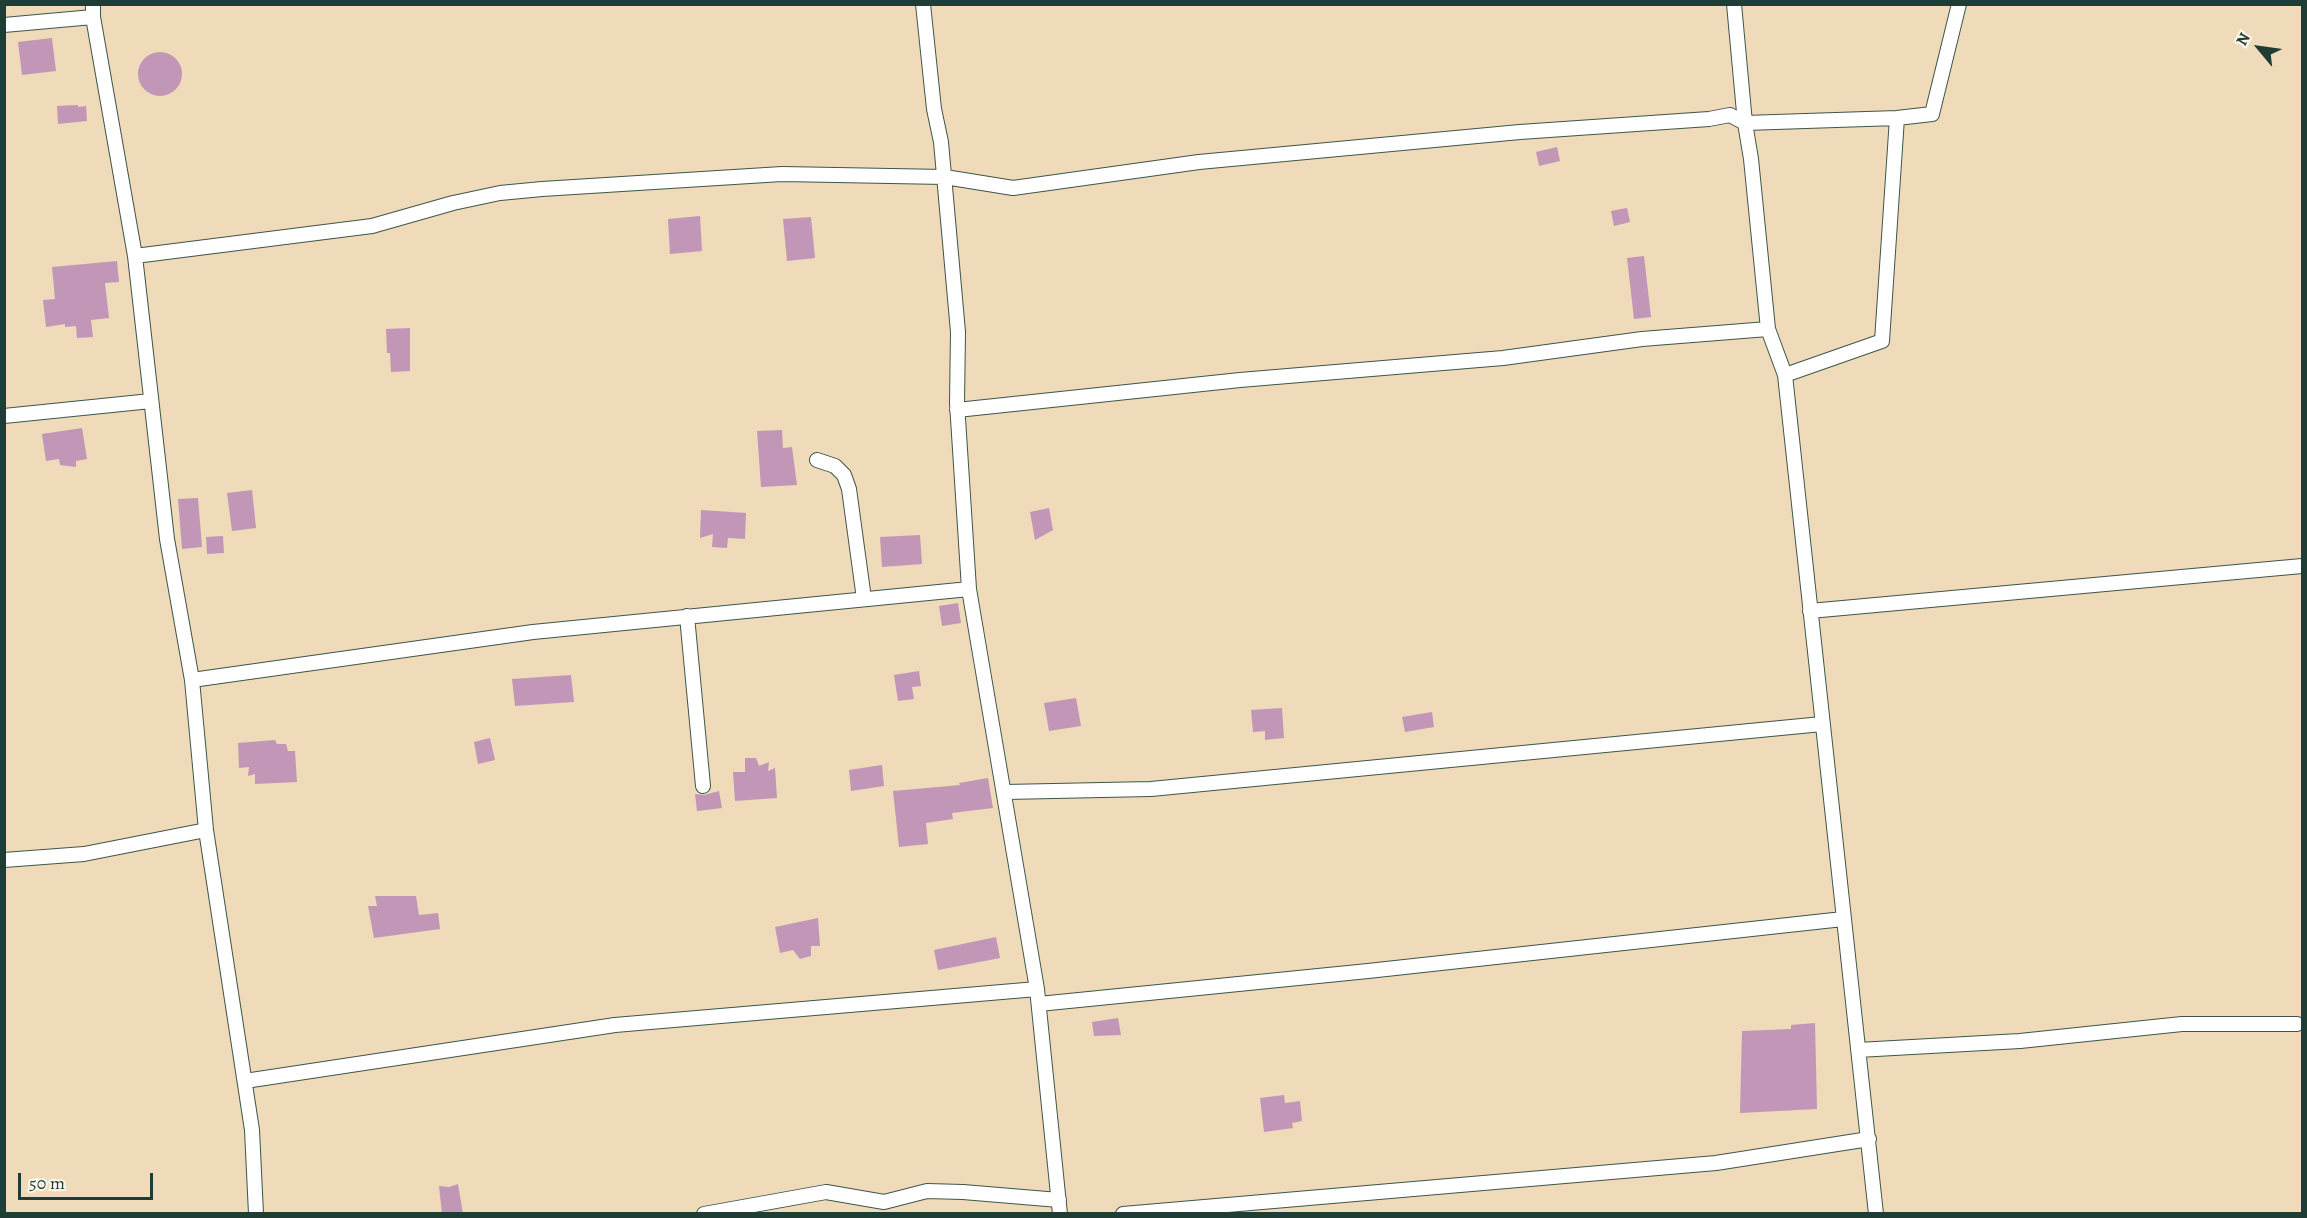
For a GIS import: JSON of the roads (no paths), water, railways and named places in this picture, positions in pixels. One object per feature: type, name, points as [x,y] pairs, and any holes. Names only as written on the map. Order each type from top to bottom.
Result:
[{"type":"street","points":[[704,1214],[826,1192],[884,1202],[927,1191],[963,1192],[1060,1207],[1037,989],[969,589],[957,410],[958,332],[945,177],[934,109],[923,4]]},
{"type":"street","points":[[1734,4],[1768,329],[1785,375],[1876,1214]]},
{"type":"street","points":[[135,256],[372,226],[453,203],[500,193],[542,189],[782,174],[945,177],[1013,188],[1199,162],[1508,133],[1709,119],[1730,115],[1745,123],[1897,118],[1932,114],[1959,4]]},
{"type":"street","points":[[4,25],[93,11],[135,256],[167,539],[192,680],[206,830],[252,1130],[255,1214]]},
{"type":"street","points":[[1785,375],[1882,341],[1897,118]]},
{"type":"street","points":[[957,410],[1240,380],[1503,358],[1642,339],[1768,329]]},
{"type":"street","points":[[4,416],[151,401]]},
{"type":"street","points":[[817,460],[835,466],[844,475],[849,489],[864,599]]},
{"type":"street","points":[[1810,611],[2302,566]]},
{"type":"street","points":[[192,680],[533,632],[969,589]]},
{"type":"street","points":[[687,616],[703,786]]},
{"type":"street","points":[[1005,792],[1151,789],[1822,724]]},
{"type":"street","points":[[4,860],[84,854],[206,830]]},
{"type":"street","points":[[1039,1004],[1380,970],[1844,919]]},
{"type":"street","points":[[245,1081],[615,1025],[1037,989]]},
{"type":"street","points":[[1858,1050],[2009,1042],[2182,1024],[2297,1024]]},
{"type":"street","points":[[1123,1214],[1716,1163],[1869,1139]]}]
